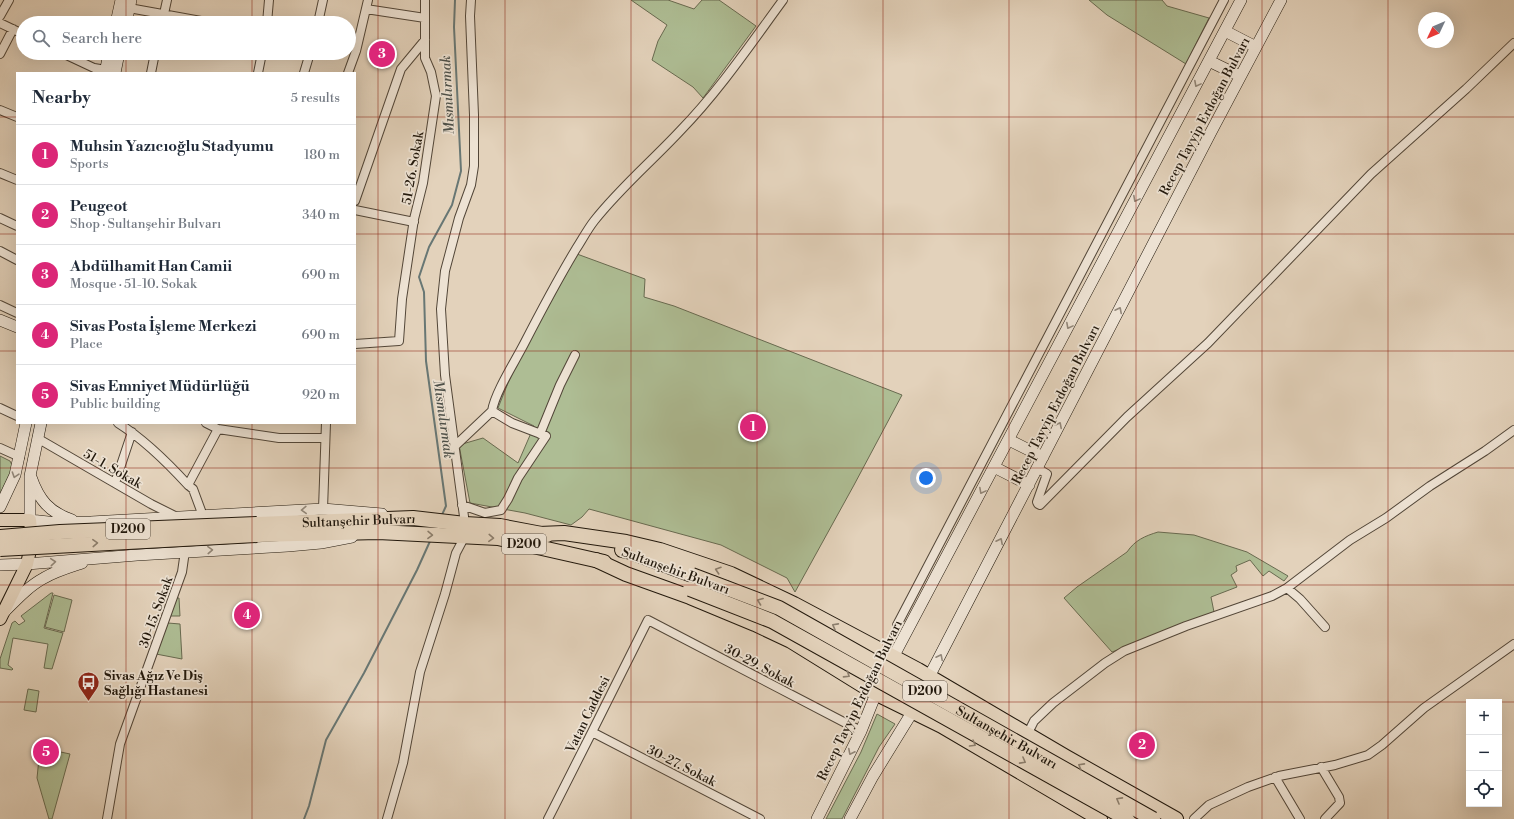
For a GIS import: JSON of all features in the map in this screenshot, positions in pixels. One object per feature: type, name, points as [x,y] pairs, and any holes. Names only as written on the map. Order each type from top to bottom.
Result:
[{"type":"highway","name":"Sultanşehir Bulvarı","points":[[0,549],[412,518],[459,530],[627,567],[691,582],[779,608],[1153,819]]},
{"type":"highway","name":"Sultanşehir Bulvarı","points":[[0,537],[60,532],[257,530],[378,532],[408,534],[500,526],[631,552],[772,621],[1127,819]]},
{"type":"highway","points":[[539,534],[564,532],[626,542],[660,550],[731,574],[794,604],[893,657],[1176,819]]},
{"type":"highway","points":[[596,560],[626,574],[690,597],[755,624],[791,641],[876,693],[913,713],[942,726],[1100,819]]},
{"type":"main road","points":[[0,520],[30,520],[32,541],[27,564],[2,610]]},
{"type":"street","points":[[0,16],[9,0]]},
{"type":"street","points":[[118,16],[121,0]]},
{"type":"street","points":[[164,16],[167,0]]},
{"type":"street","points":[[268,16],[269,0]]},
{"type":"street","points":[[320,16],[323,0]]},
{"type":"street","points":[[356,39],[368,0]]},
{"type":"street","name":"51-26. Sokak","points":[[356,344],[399,341],[402,299],[414,222],[423,184],[436,96],[431,72],[425,58],[425,0]]},
{"type":"street","points":[[387,819],[403,763],[420,672],[445,594],[456,553],[462,505],[444,375],[441,309],[445,270],[459,218],[472,185],[474,166],[474,115],[470,0]]},
{"type":"street","points":[[455,446],[492,410],[505,381],[561,274],[593,222],[625,185],[680,132],[706,104],[783,0]]},
{"type":"street","points":[[897,625],[1224,0]]},
{"type":"street","name":"Recep Tayyip Erdoğan Bulvarı","points":[[816,819],[861,731],[876,693],[893,657],[1241,0]]},
{"type":"street","name":"Recep Tayyip Erdoğan Bulvarı","points":[[850,819],[873,776],[913,713],[1037,468],[1240,76],[1281,0]]},
{"type":"street","points":[[127,16],[130,4],[156,16]]},
{"type":"street","points":[[366,9],[425,18]]},
{"type":"street","points":[[0,22],[16,30]]},
{"type":"street","points":[[0,54],[13,29]]},
{"type":"street","points":[[1225,31],[1256,47]]},
{"type":"street","points":[[1204,38],[1217,46]]},
{"type":"street","points":[[356,198],[401,69],[425,40]]},
{"type":"street","points":[[1037,468],[1046,474],[1037,502],[1040,505],[1127,417],[1208,343],[1371,174],[1466,89],[1514,43]]},
{"type":"street","points":[[74,60],[94,71],[109,72]]},
{"type":"street","points":[[109,60],[109,72]]},
{"type":"street","points":[[109,72],[115,60]]},
{"type":"street","points":[[151,72],[154,60]]},
{"type":"street","points":[[258,72],[261,60]]},
{"type":"street","points":[[304,72],[308,60]]},
{"type":"street","points":[[348,72],[350,60]]},
{"type":"street","points":[[1209,61],[1240,76]]},
{"type":"street","points":[[0,110],[16,117]]},
{"type":"street","points":[[0,173],[16,180]]},
{"type":"street","points":[[356,210],[414,222]]},
{"type":"street","points":[[0,218],[16,226]]},
{"type":"street","points":[[0,251],[16,259]]},
{"type":"street","points":[[0,305],[16,313]]},
{"type":"street","points":[[0,320],[16,327]]},
{"type":"street","points":[[540,434],[560,385],[575,355]]},
{"type":"street","points":[[0,408],[16,416]]},
{"type":"street","points":[[462,505],[485,513],[501,510],[518,478],[546,436],[512,423],[492,410]]},
{"type":"street","points":[[0,507],[12,484],[20,457],[26,424]]},
{"type":"street","points":[[41,424],[30,473],[30,520],[57,523],[78,523],[323,509],[412,518]]},
{"type":"street","points":[[122,424],[171,466],[193,489],[203,516]]},
{"type":"street","points":[[208,424],[218,429],[279,438],[324,438]]},
{"type":"street","points":[[323,509],[324,438],[326,424]]},
{"type":"street","points":[[188,485],[218,429]]},
{"type":"street","points":[[1027,735],[1034,720],[1053,702],[1124,651],[1186,626],[1272,596],[1287,588],[1350,540],[1386,518],[1430,486],[1486,451],[1514,430]]},
{"type":"street","points":[[115,483],[132,432]]},
{"type":"street","name":"51-1. Sokak","points":[[38,438],[151,504],[177,517]]},
{"type":"street","points":[[1009,440],[1043,457]]},
{"type":"street","points":[[992,445],[1002,452]]},
{"type":"street","points":[[0,448],[20,457]]},
{"type":"street","points":[[994,467],[1029,485]]},
{"type":"street","points":[[30,473],[36,490],[49,508],[56,514],[78,523]]},
{"type":"street","points":[[0,565],[27,564],[97,557],[311,544],[378,532]]},
{"type":"street","name":"30-15. Sokak","points":[[107,819],[120,744],[182,572],[186,552]]},
{"type":"street","points":[[2,610],[43,578],[55,572],[97,557]]},
{"type":"street","points":[[1287,588],[1300,599],[1325,627]]},
{"type":"street","name":"30-29. Sokak","points":[[648,620],[861,731]]},
{"type":"street","name":"Vatan Caddesi","points":[[548,819],[648,620]]},
{"type":"street","points":[[1194,819],[1209,806],[1248,787],[1275,778],[1353,760],[1368,755],[1382,745],[1424,708],[1514,644]]},
{"type":"street","name":"30-27. Sokak","points":[[592,732],[760,819]]},
{"type":"street","points":[[1321,767],[1339,797],[1340,803],[1325,819]]},
{"type":"street","points":[[1275,778],[1300,819]]},
{"type":"green space","points":[[631,0],[668,0],[694,9],[702,0],[719,0],[756,26],[703,98],[693,87],[652,60],[658,41],[667,25]]},
{"type":"green space","points":[[1089,0],[1162,0],[1167,6],[1209,18],[1186,64],[1107,15]]},
{"type":"green space","points":[[577,254],[645,279],[644,297],[674,306],[902,395],[795,592],[787,578],[721,545],[589,509],[582,517],[571,525],[525,513],[470,503],[459,445],[483,438],[518,463],[534,426],[498,408],[512,373]]},
{"type":"green space","points":[[0,456],[10,461],[13,467],[0,496]]},
{"type":"green space","points":[[1158,532],[1194,535],[1247,552],[1288,576],[1284,581],[1269,571],[1263,576],[1250,560],[1236,566],[1237,571],[1231,575],[1237,587],[1211,597],[1214,612],[1112,652],[1064,598],[1077,587],[1127,552],[1137,541]]},
{"type":"green space","points":[[53,593],[44,628],[63,633],[52,669],[44,668],[48,644],[13,638],[8,665],[13,669],[0,668],[0,659],[12,623],[15,621],[19,625],[25,621],[21,616]]},
{"type":"green space","points":[[54,595],[72,600],[64,632],[45,627]]},
{"type":"green space","points":[[176,598],[179,598],[180,616],[170,616]]},
{"type":"green space","points":[[168,623],[180,624],[182,659],[156,654]]},
{"type":"green space","points":[[28,689],[39,691],[36,712],[24,710]]},
{"type":"green space","points":[[877,714],[895,724],[879,747],[842,819],[826,819],[861,752]]},
{"type":"green space","points":[[42,748],[70,754],[52,819],[49,819],[37,778],[40,749]]},
{"type":"waterway","name":"Mısmılırmak","points":[[441,517],[446,506],[426,361],[424,292],[419,277],[429,247],[452,205],[461,171],[454,27],[455,0]]},
{"type":"waterway","name":"Mısmılırmak","points":[[304,819],[309,806],[326,740],[364,673],[417,570],[431,539]]},
{"type":"place","name":"Abdülhamit Han Camii","points":[[382,54]]},
{"type":"place","name":"Muhsin Yazıcıoğlu Stadyumu","points":[[753,427]]},
{"type":"place","name":"Sivas Posta İşleme Merkezi","points":[[247,615]]},
{"type":"place","name":"Sivas Ağız Ve Diş Sağlığı Hastanesi","points":[[89,702]]},
{"type":"place","name":"Peugeot","points":[[1142,745]]},
{"type":"place","name":"Sivas Emniyet Müdürlüğü","points":[[46,752]]}]
